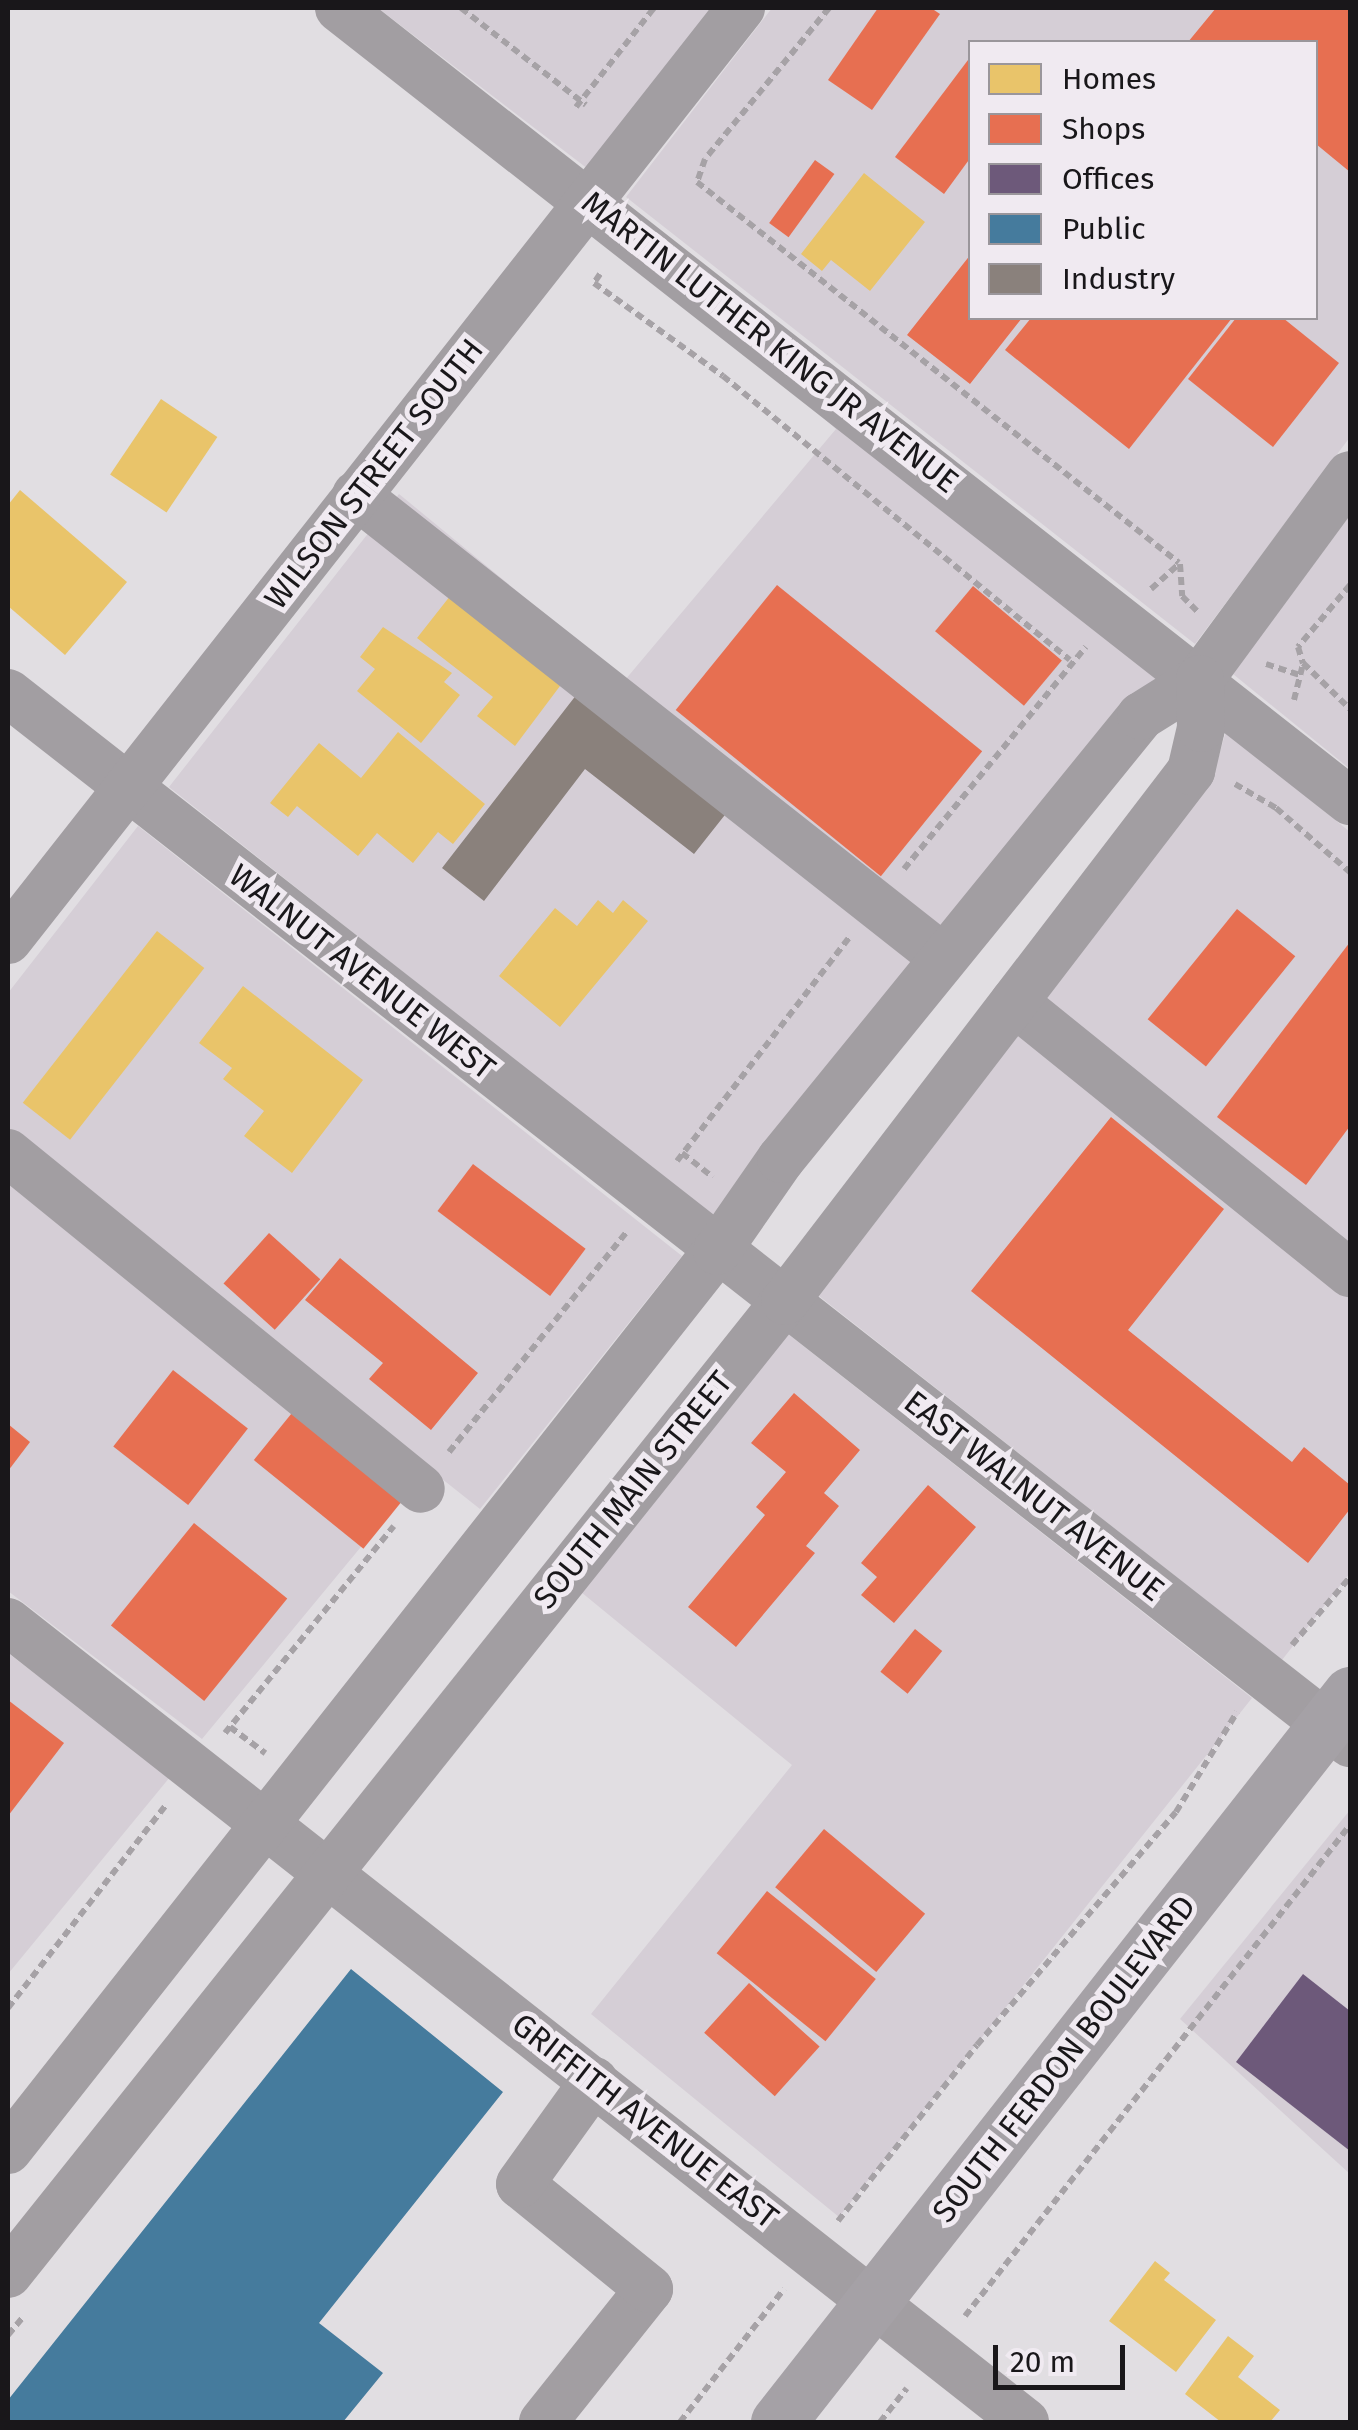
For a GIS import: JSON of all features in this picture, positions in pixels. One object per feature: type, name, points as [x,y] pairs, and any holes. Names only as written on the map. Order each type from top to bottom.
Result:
[{"type":"main road","name":"SOUTH FERDON BOULEVARD","points":[[778,2422],[1342,1721]]},
{"type":"street","name":"MARTIN LUTHER KING JR AVENUE","points":[[339,8],[1200,678],[1350,801]]},
{"type":"street","name":"WILSON STREET SOUTH","points":[[8,940],[356,494],[592,202],[740,8]]},
{"type":"street","points":[[8,2150],[264,1820],[717,1250],[781,1159],[1141,716],[1200,678],[1350,475]]},
{"type":"street","points":[[356,494],[944,958]]},
{"type":"street","name":"SOUTH MAIN STREET","points":[[8,2274],[785,1301],[1191,771],[1201,728],[1200,678]]},
{"type":"street","name":"WALNUT AVENUE WEST","points":[[8,693],[717,1250]]},
{"type":"street","points":[[1014,1002],[1350,1273]]},
{"type":"street","points":[[8,1153],[421,1489]]},
{"type":"street","name":"EAST WALNUT AVENUE","points":[[717,1250],[1264,1676],[1342,1721]]},
{"type":"street","name":"GRIFFITH AVENUE EAST","points":[[8,1622],[1026,2422]]},
{"type":"street","points":[[543,2422],[649,2289],[520,2184],[594,2080]]},
{"type":"path","points":[[461,8],[586,106]]},
{"type":"path","points":[[576,107],[578,98],[654,8]]},
{"type":"path","points":[[8,2008],[652,1200],[875,904],[1070,660],[1180,563],[697,182],[705,159],[829,8]]},
{"type":"path","points":[[600,274],[594,283],[723,376],[1070,660]]},
{"type":"path","points":[[1350,585],[1298,647],[1303,663],[1350,709]]},
{"type":"path","points":[[1234,783],[1276,808],[1350,872]]},
{"type":"path","points":[[680,2422],[976,2045],[1176,1812],[1264,1676],[1350,1577]]},
{"type":"path","points":[[880,2422],[1350,1825]]},
{"type":"shaded area","points":[[378,8],[711,8],[588,169]]},
{"type":"shaded area","points":[[772,8],[1350,8],[1350,437],[1195,644],[626,197]]},
{"type":"shaded area","points":[[798,396],[1159,678],[1120,704],[712,1216],[169,787],[399,494],[625,680],[836,429]]},
{"type":"shaded area","points":[[1350,513],[1350,769],[1233,674]]},
{"type":"shaded area","points":[[1226,731],[1350,832],[1350,1573],[1282,1660],[819,1296],[1211,783]]},
{"type":"shaded area","points":[[138,826],[682,1256],[480,1509],[427,1467],[202,1739],[8,1591],[8,993]]},
{"type":"shaded area","points":[[788,1334],[1252,1698],[839,2217],[591,2014],[792,1765],[581,1592]]},
{"type":"shaded area","points":[[8,1653],[170,1777],[8,1974]]},
{"type":"shaded area","points":[[1350,1810],[1350,2174],[1180,2019]]},
{"type":"building: Homes","points":[[864,173],[925,222],[870,291],[831,260],[822,271],[801,254]]},
{"type":"building: Homes","points":[[161,399],[217,437],[166,512],[110,474]]},
{"type":"building: Homes","points":[[20,490],[127,582],[65,655],[8,606],[8,505]]},
{"type":"building: Homes","points":[[454,591],[566,678],[515,746],[477,716],[493,697],[417,638]]},
{"type":"building: Homes","points":[[383,627],[452,673],[444,682],[460,695],[421,743],[357,691],[375,669],[360,657]]},
{"type":"building: Homes","points":[[398,732],[485,804],[453,844],[438,832],[413,863],[377,833],[358,856],[297,806],[288,817],[270,803],[319,743],[361,778]]},
{"type":"building: Homes","points":[[598,900],[613,913],[623,900],[648,921],[560,1027],[499,976],[555,908],[577,926]]},
{"type":"building: Homes","points":[[157,931],[204,968],[70,1140],[23,1103]]},
{"type":"building: Homes","points":[[243,986],[363,1080],[292,1173],[244,1136],[264,1111],[223,1079],[232,1068],[199,1043]]},
{"type":"building: Homes","points":[[1155,2261],[1170,2273],[1164,2280],[1216,2320],[1176,2372],[1109,2321]]},
{"type":"building: Homes","points":[[1228,2336],[1254,2356],[1238,2377],[1280,2410],[1270,2422],[1221,2422],[1185,2394]]},
{"type":"building: Shops","points":[[878,8],[931,8],[940,14],[872,110],[828,80]]},
{"type":"building: Shops","points":[[1216,8],[1350,8],[1350,172],[1318,146],[1318,40],[1190,40]]},
{"type":"building: Shops","points":[[968,60],[968,161],[944,194],[895,157]]},
{"type":"building: Shops","points":[[815,160],[834,174],[789,237],[769,223]]},
{"type":"building: Shops","points":[[968,258],[968,320],[1020,320],[970,384],[907,335]]},
{"type":"building: Shops","points":[[1029,320],[1230,320],[1129,449],[1005,350]]},
{"type":"building: Shops","points":[[1234,320],[1285,320],[1339,363],[1273,447],[1188,379]]},
{"type":"building: Shops","points":[[777,585],[982,751],[881,876],[676,710]]},
{"type":"building: Shops","points":[[973,586],[1062,661],[1024,706],[935,631]]},
{"type":"building: Shops","points":[[1237,909],[1295,956],[1206,1067],[1148,1019]]},
{"type":"building: Shops","points":[[1350,942],[1350,1126],[1306,1185],[1217,1117]]},
{"type":"building: Shops","points":[[1111,1117],[1224,1209],[1128,1330],[1292,1462],[1304,1447],[1350,1485],[1350,1509],[1308,1563],[971,1291]]},
{"type":"building: Shops","points":[[473,1164],[586,1249],[550,1296],[437,1211]]},
{"type":"building: Shops","points":[[269,1233],[320,1279],[275,1330],[223,1284]]},
{"type":"building: Shops","points":[[340,1258],[478,1373],[431,1430],[369,1379],[383,1363],[305,1300]]},
{"type":"building: Shops","points":[[173,1370],[248,1428],[188,1505],[113,1446]]},
{"type":"building: Shops","points":[[794,1393],[860,1450],[824,1493],[839,1506],[806,1546],[815,1553],[736,1647],[688,1607],[765,1515],[756,1507],[786,1472],[751,1443]]},
{"type":"building: Shops","points":[[296,1408],[406,1497],[363,1549],[254,1460]]},
{"type":"building: Shops","points":[[8,1424],[30,1442],[8,1471]]},
{"type":"building: Shops","points":[[928,1485],[976,1527],[894,1623],[861,1595],[877,1577],[861,1563]]},
{"type":"building: Shops","points":[[194,1523],[287,1599],[204,1701],[111,1626]]},
{"type":"building: Shops","points":[[915,1629],[942,1651],[908,1694],[880,1672]]},
{"type":"building: Shops","points":[[8,1700],[64,1743],[8,1816]]},
{"type":"building: Shops","points":[[824,1829],[925,1914],[876,1972],[775,1887]]},
{"type":"building: Shops","points":[[767,1891],[876,1979],[825,2041],[717,1953]]},
{"type":"building: Shops","points":[[749,1983],[820,2047],[775,2096],[704,2033]]},
{"type":"building: Offices","points":[[1303,1974],[1350,2011],[1350,2151],[1236,2062]]},
{"type":"building: Public","points":[[351,1969],[503,2092],[319,2323],[383,2373],[343,2422],[8,2422],[8,2400]]},
{"type":"building: Industry","points":[[577,694],[728,811],[694,854],[585,769],[484,901],[442,868]]}]
